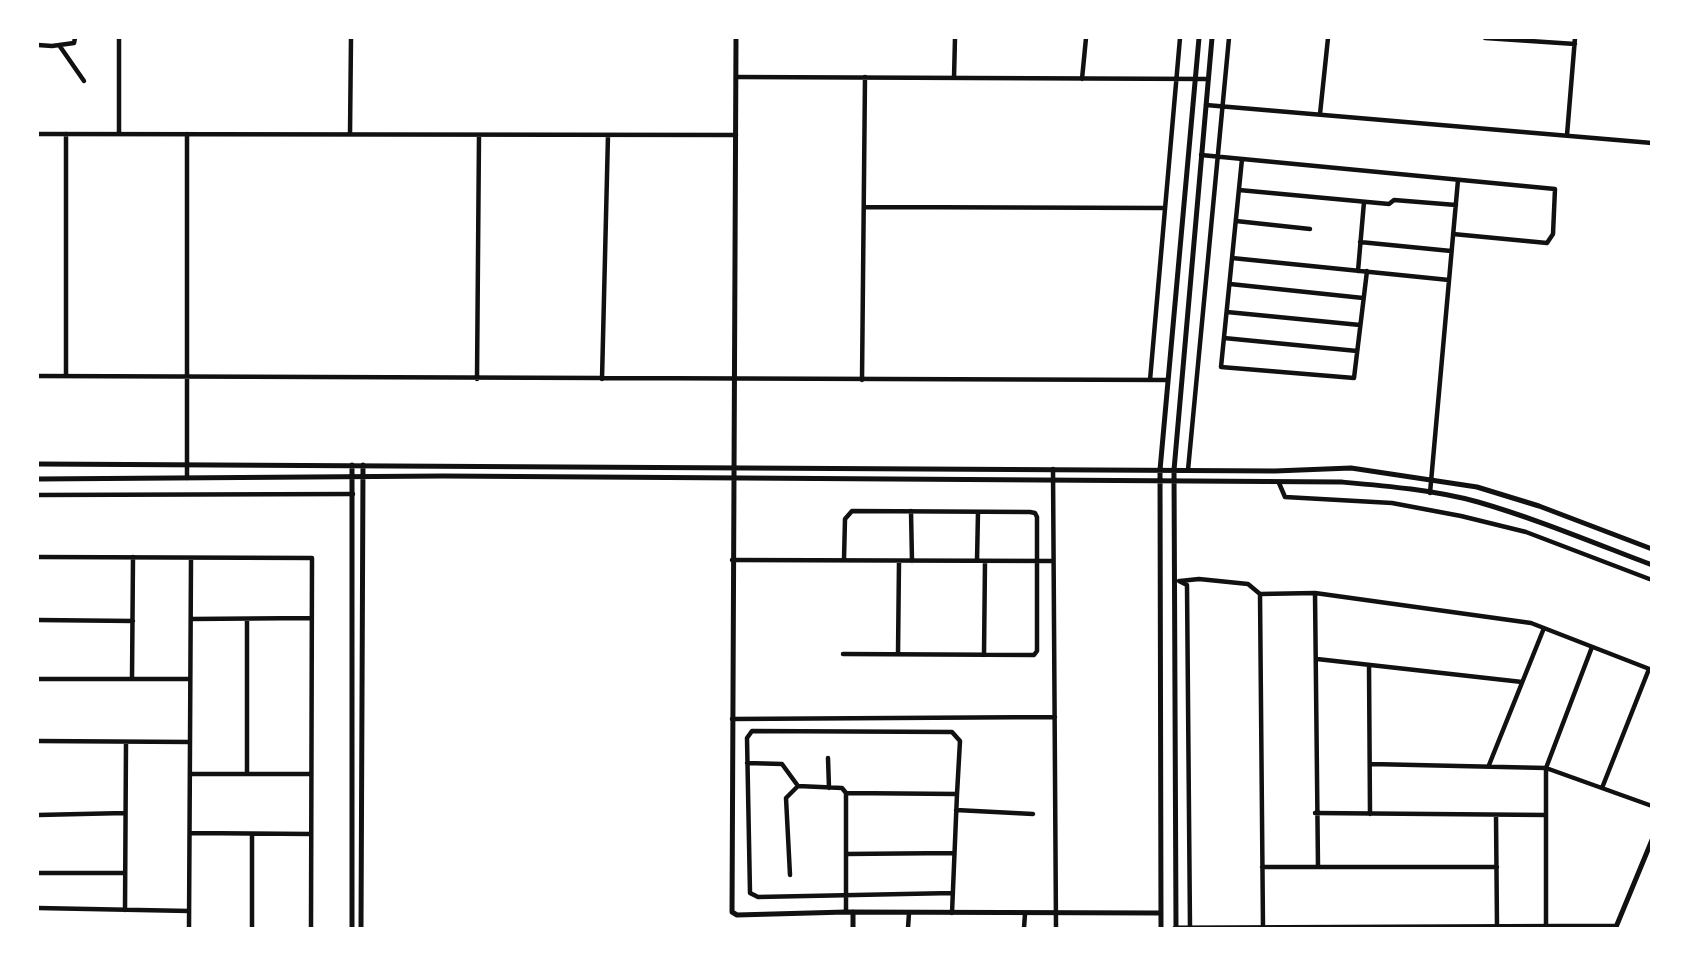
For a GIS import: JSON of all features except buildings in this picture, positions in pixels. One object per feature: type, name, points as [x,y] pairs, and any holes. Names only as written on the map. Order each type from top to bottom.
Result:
[{"type":"street","points":[[38,45],[74,43],[75,38]]},
{"type":"street","points":[[118,134],[119,38]]},
{"type":"street","points":[[350,135],[351,38]]},
{"type":"street","points":[[736,38],[732,467],[732,912],[737,915],[846,912],[1056,914],[1161,916],[1175,920]]},
{"type":"street","points":[[954,78],[955,38]]},
{"type":"street","points":[[1082,79],[1086,38]]},
{"type":"street","points":[[1150,380],[1180,38]]},
{"type":"street","points":[[1161,928],[1160,470],[1199,38]]},
{"type":"street","points":[[1212,38],[1174,470],[1177,579],[1176,928],[1616,927],[1650,851],[1652,840]]},
{"type":"street","points":[[1188,470],[1229,38]]},
{"type":"street","points":[[1320,114],[1328,38]]},
{"type":"street","points":[[1485,38],[1575,44]]},
{"type":"street","points":[[1567,135],[1575,38]]},
{"type":"street","points":[[58,45],[84,81]]},
{"type":"street","points":[[736,77],[1208,80]]},
{"type":"street","points":[[862,380],[865,77]]},
{"type":"street","points":[[1206,105],[1652,142]]},
{"type":"street","points":[[38,134],[736,135]]},
{"type":"street","points":[[66,134],[66,376]]},
{"type":"street","points":[[187,134],[187,478]]},
{"type":"street","points":[[477,378],[479,135]]},
{"type":"street","points":[[602,379],[608,135]]},
{"type":"street","points":[[1202,155],[1556,189],[1553,234],[1547,243],[1453,234]]},
{"type":"street","points":[[1242,159],[1221,367],[1354,378],[1366,272]]},
{"type":"street","points":[[1430,493],[1458,180]]},
{"type":"street","points":[[1239,190],[1389,204],[1394,200],[1456,205]]},
{"type":"street","points":[[1358,271],[1364,202]]},
{"type":"street","points":[[864,207],[1165,208]]},
{"type":"street","points":[[1236,221],[1310,229]]},
{"type":"street","points":[[1360,243],[1452,251]]},
{"type":"street","points":[[1232,258],[1449,280]]},
{"type":"street","points":[[1230,284],[1364,297]]},
{"type":"street","points":[[1227,312],[1360,326]]},
{"type":"street","points":[[1224,338],[1357,351]]},
{"type":"street","points":[[38,376],[1167,380]]},
{"type":"street","points":[[38,464],[1160,470],[1351,468],[1477,487],[1539,506],[1652,549]]},
{"type":"street","points":[[352,465],[352,928]]},
{"type":"street","points":[[361,928],[363,465]]},
{"type":"street","points":[[1053,469],[1056,928]]},
{"type":"street","points":[[38,479],[443,476],[1174,479],[1279,483],[1341,482],[1476,501],[1532,518],[1652,565]]},
{"type":"street","points":[[1279,483],[1285,496],[1392,503],[1526,532],[1652,580]]},
{"type":"street","points":[[38,495],[352,494]]},
{"type":"street","points":[[843,654],[1034,655],[1037,651],[1035,513],[911,511],[848,513],[845,519],[844,559]]},
{"type":"street","points":[[911,511],[912,561]]},
{"type":"street","points":[[977,561],[978,512]]},
{"type":"street","points":[[38,557],[312,558],[311,928]]},
{"type":"street","points":[[132,679],[133,557]]},
{"type":"street","points":[[189,928],[191,558]]},
{"type":"street","points":[[732,560],[1053,561]]},
{"type":"street","points":[[898,654],[899,561]]},
{"type":"street","points":[[984,655],[986,561]]},
{"type":"street","points":[[1177,579],[1248,584],[1260,594],[1315,593],[1532,623],[1650,669],[1602,788]]},
{"type":"street","points":[[1177,579],[1187,585],[1190,927]]},
{"type":"street","points":[[1315,593],[1317,659],[1315,813],[1318,867]]},
{"type":"street","points":[[1260,594],[1263,927]]},
{"type":"street","points":[[191,619],[311,618]]},
{"type":"street","points":[[246,619],[247,774]]},
{"type":"street","points":[[38,620],[133,621]]},
{"type":"street","points":[[1489,765],[1544,628]]},
{"type":"street","points":[[1546,927],[1546,768],[1592,647]]},
{"type":"street","points":[[1317,659],[1522,682]]},
{"type":"street","points":[[1369,665],[1370,814]]},
{"type":"street","points":[[38,679],[190,679]]},
{"type":"street","points":[[732,718],[1055,717]]},
{"type":"street","points":[[952,913],[953,893],[954,853],[956,810],[960,741],[952,732],[752,731],[747,738],[750,893],[758,897],[953,893]]},
{"type":"street","points":[[38,741],[190,742]]},
{"type":"street","points":[[125,910],[126,742]]},
{"type":"street","points":[[828,758],[829,788]]},
{"type":"street","points":[[747,763],[782,764],[798,786]]},
{"type":"street","points":[[1371,764],[1546,768],[1652,807]]},
{"type":"street","points":[[190,774],[311,774]]},
{"type":"street","points":[[790,875],[786,798],[798,786],[842,788],[846,793],[846,912]]},
{"type":"street","points":[[846,793],[957,794]]},
{"type":"street","points":[[956,810],[1033,814]]},
{"type":"street","points":[[38,815],[125,813]]},
{"type":"street","points":[[1315,813],[1546,815]]},
{"type":"street","points":[[1496,815],[1497,928]]},
{"type":"street","points":[[190,833],[311,834]]},
{"type":"street","points":[[252,834],[252,928]]},
{"type":"street","points":[[846,854],[954,853]]},
{"type":"street","points":[[1262,867],[1497,867]]},
{"type":"street","points":[[38,873],[125,873]]},
{"type":"street","points":[[38,908],[189,911]]},
{"type":"street","points":[[853,912],[853,928]]},
{"type":"street","points":[[908,928],[909,913]]},
{"type":"street","points":[[1024,928],[1025,914]]}]
